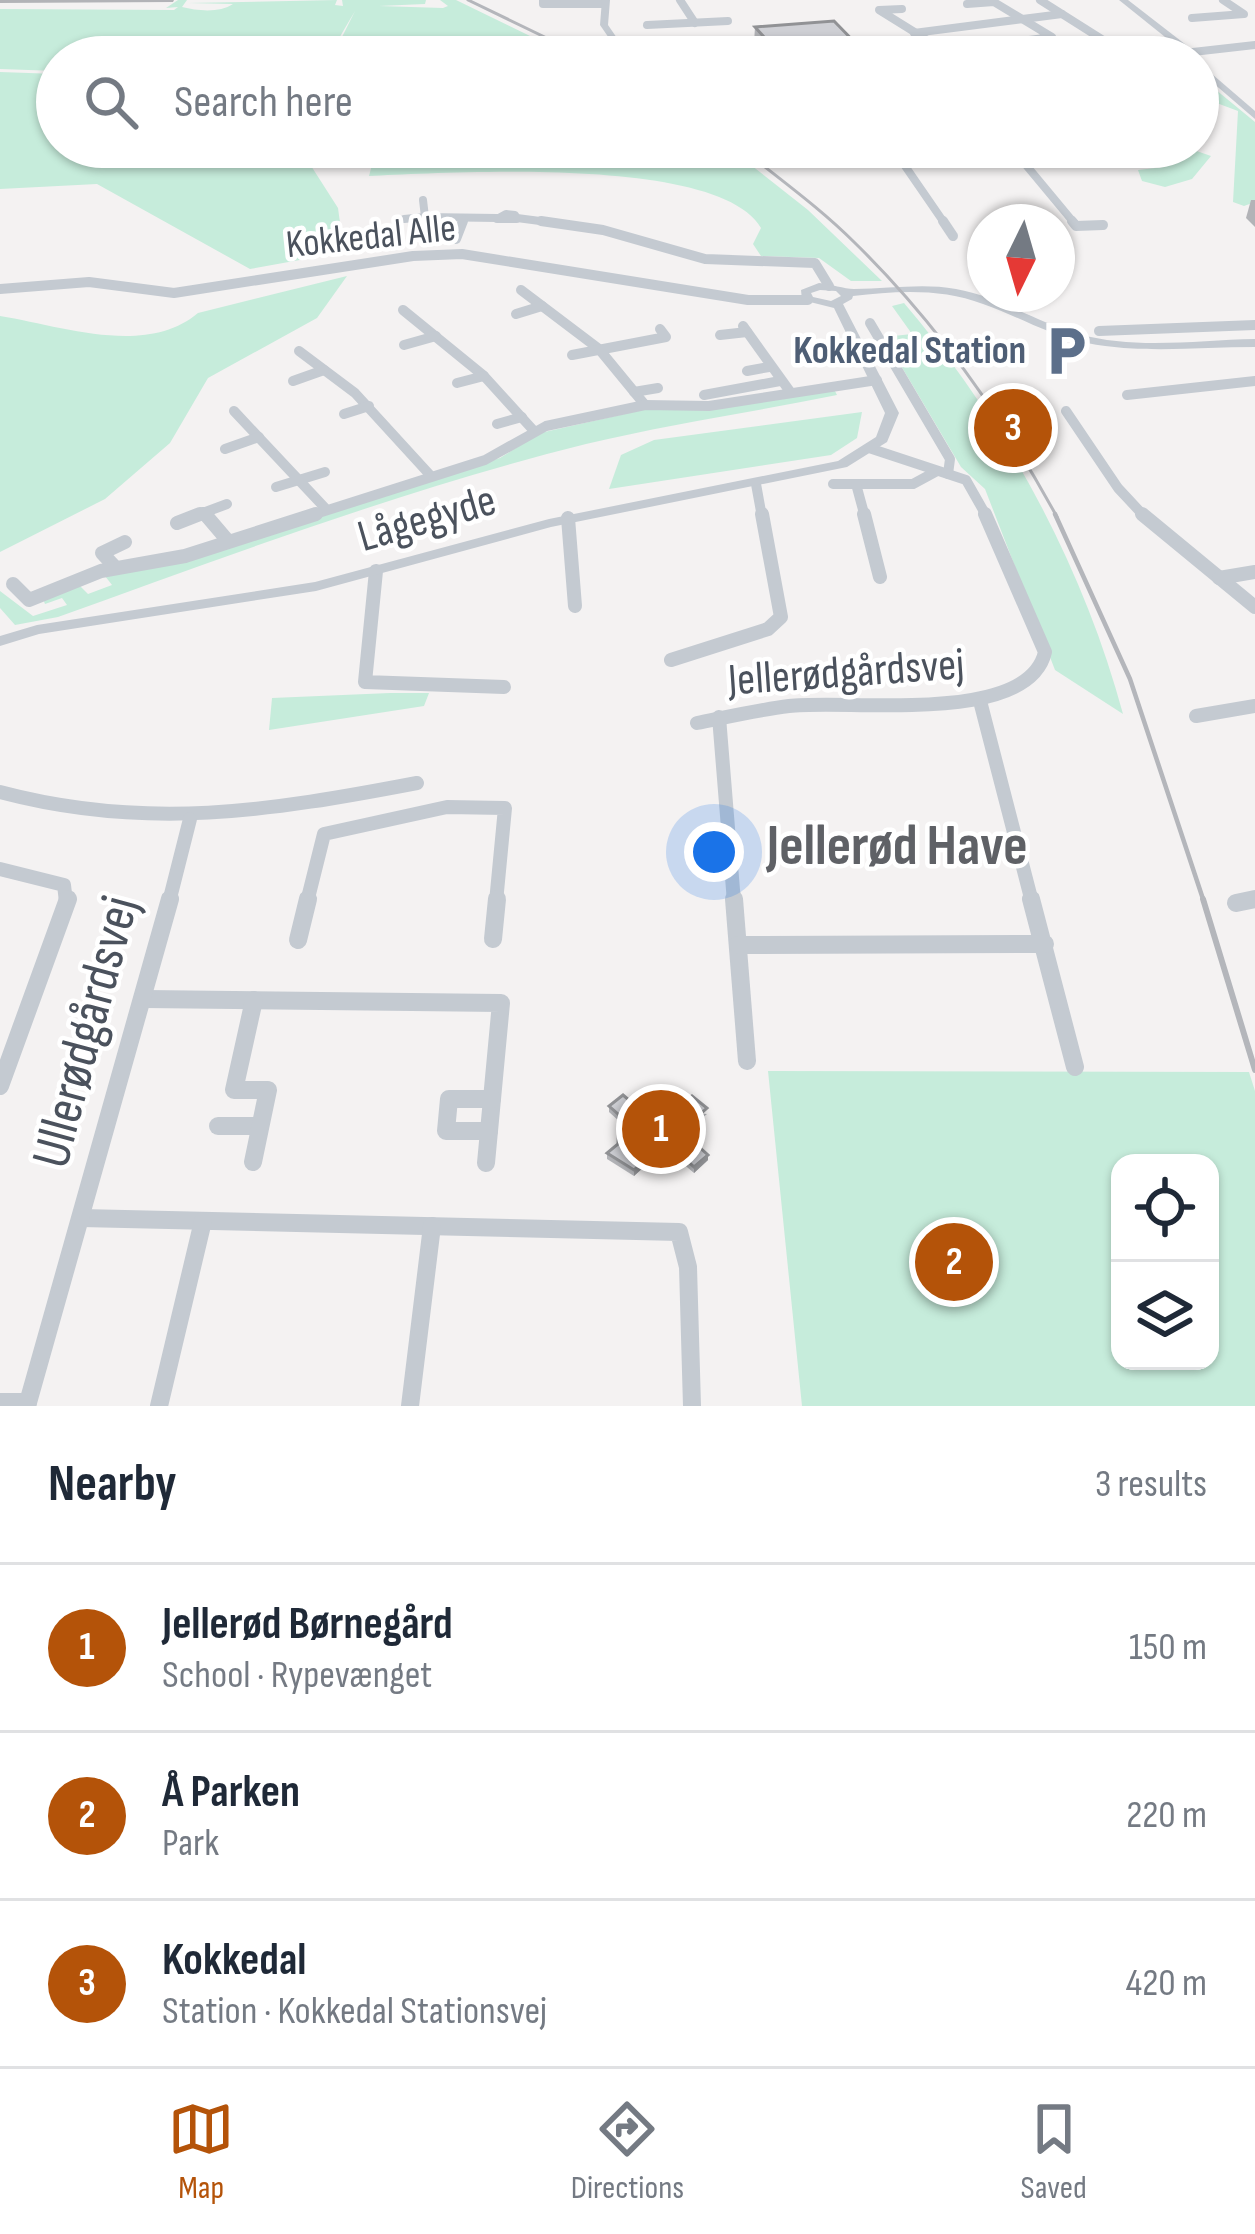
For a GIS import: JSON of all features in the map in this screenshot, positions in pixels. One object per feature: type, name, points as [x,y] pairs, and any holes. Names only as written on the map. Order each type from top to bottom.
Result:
[{"type":"street","points":[[543,0],[543,4],[606,2],[608,36]]},
{"type":"street","points":[[680,0],[695,23]]},
{"type":"street","points":[[1040,0],[1097,36]]},
{"type":"street","points":[[1119,0],[1166,36]]},
{"type":"street","points":[[1192,17],[1244,14],[1223,0]]},
{"type":"street","points":[[967,4],[994,2],[1050,36]]},
{"type":"street","points":[[902,9],[879,10],[919,36]]},
{"type":"street","points":[[914,33],[1062,14]]},
{"type":"street","points":[[647,26],[728,21]]},
{"type":"street","points":[[1219,52],[1254,46]]},
{"type":"street","points":[[1221,83],[1255,112]]},
{"type":"street","points":[[906,168],[953,236]]},
{"type":"street","points":[[1028,168],[1076,226],[1103,225]]},
{"type":"street","points":[[408,207],[464,219],[507,222],[518,218],[603,230],[705,259],[815,264],[823,296],[873,381],[883,419],[873,445]]},
{"type":"street","points":[[404,219],[424,209]]},
{"type":"street","points":[[456,239],[464,219]]},
{"type":"street","name":"Kokkedal Alle","points":[[0,289],[88,282],[174,293],[413,256],[461,254],[748,300],[823,296]]},
{"type":"street","points":[[823,296],[877,289],[947,291],[1083,339],[1255,343]]},
{"type":"street","points":[[521,290],[598,350],[645,405]]},
{"type":"street","points":[[516,314],[542,306]]},
{"type":"street","points":[[404,310],[484,376],[534,430]]},
{"type":"street","points":[[833,484],[914,484],[943,472],[950,459],[870,322]]},
{"type":"street","points":[[1099,331],[1255,326]]},
{"type":"street","points":[[572,355],[667,337],[660,329]]},
{"type":"street","points":[[720,335],[745,329],[791,393]]},
{"type":"street","points":[[404,345],[436,336]]},
{"type":"street","points":[[299,351],[369,406],[430,475]]},
{"type":"street","points":[[747,370],[769,367]]},
{"type":"street","points":[[292,381],[324,370]]},
{"type":"street","points":[[457,383],[484,376]]},
{"type":"street","points":[[704,395],[781,381]]},
{"type":"street","points":[[13,584],[29,600],[92,581],[115,567],[170,560],[497,455],[534,430],[645,405],[709,406],[873,381]]},
{"type":"street","points":[[1127,395],[1255,381]]},
{"type":"street","points":[[634,392],[658,388]]},
{"type":"street","points":[[344,414],[369,406]]},
{"type":"street","points":[[234,411],[325,508]]},
{"type":"street","points":[[1066,412],[1106,463],[1108,474],[1157,526],[1255,607]]},
{"type":"street","points":[[496,424],[522,417]]},
{"type":"street","points":[[225,449],[259,437]]},
{"type":"street","name":"Jellerødgårdsvej","points":[[697,723],[790,706],[980,701],[1028,683],[1041,669],[1045,652],[976,490],[873,445]]},
{"type":"street","name":"Lågegyde","points":[[0,641],[38,630],[253,598],[376,572],[568,518],[836,466],[873,445]]},
{"type":"street","points":[[276,487],[325,472]]},
{"type":"street","points":[[671,660],[778,624],[781,616],[756,484]]},
{"type":"street","points":[[856,484],[880,577]]},
{"type":"street","points":[[177,523],[227,504]]},
{"type":"street","points":[[203,512],[228,541]]},
{"type":"street","points":[[568,518],[575,606]]},
{"type":"street","points":[[115,567],[102,553],[125,542]]},
{"type":"street","points":[[376,572],[365,682],[504,687]]},
{"type":"street","points":[[1219,578],[1255,572]]},
{"type":"street","points":[[980,701],[1076,1067]]},
{"type":"street","points":[[1196,716],[1255,706]]},
{"type":"street","points":[[719,716],[747,1061]]},
{"type":"street","points":[[3,797],[87,812],[190,819],[271,812],[417,783]]},
{"type":"street","points":[[387,788],[396,818]]},
{"type":"street","points":[[298,940],[324,834],[448,807],[505,808],[493,939]]},
{"type":"street","name":"Ullerødgårdsvej","points":[[27,1404],[145,999],[190,819]]},
{"type":"street","points":[[0,869],[64,885],[69,895],[0,1086]]},
{"type":"street","points":[[1236,904],[1255,899]]},
{"type":"street","points":[[738,945],[1045,944]]},
{"type":"street","points":[[145,999],[501,1003],[486,1162]]},
{"type":"street","points":[[253,1162],[268,1090],[234,1090],[254,1000]]},
{"type":"street","points":[[489,1131],[446,1131],[449,1099],[492,1099]]},
{"type":"street","points":[[218,1126],[260,1126]]},
{"type":"street","points":[[81,1218],[679,1232],[688,1267],[692,1406]]},
{"type":"street","points":[[159,1406],[203,1221]]},
{"type":"street","points":[[410,1406],[433,1226]]},
{"type":"street","points":[[0,1402],[27,1404]]},
{"type":"green space","points":[[178,0],[187,0],[182,7],[209,10],[233,4],[188,3],[337,0],[335,5],[343,6],[342,0],[426,0],[425,4],[379,6],[443,8],[448,6],[440,0],[456,0],[530,36],[342,36],[355,11],[340,36],[36,36],[36,70],[0,69],[0,9],[174,10],[178,7],[166,8]]},
{"type":"green space","points":[[0,72],[36,73],[36,168],[312,168],[338,208],[344,252],[250,269],[97,184],[0,189]]},
{"type":"green space","points":[[1219,92],[1255,122],[1255,202],[1244,206],[1233,202],[1238,111],[1219,104]]},
{"type":"green space","points":[[371,168],[755,168],[808,210],[882,281],[851,281],[819,258],[761,256],[753,244],[761,228],[735,205],[693,189],[579,174],[369,176]]},
{"type":"green space","points":[[1201,168],[1192,179],[1165,187],[1142,181],[1138,170]]},
{"type":"green space","points":[[347,276],[317,318],[208,378],[170,443],[105,499],[0,552],[0,316],[129,336],[177,326],[198,313]]},
{"type":"green space","points":[[904,303],[975,396],[1036,496],[1086,603],[1123,714],[1055,670],[985,489],[961,467],[884,337],[912,334],[892,306]]},
{"type":"green space","points":[[834,389],[837,395],[617,437],[452,481],[58,617],[15,625],[0,608],[0,591],[33,616],[67,605],[62,598],[45,604],[43,599],[80,586],[88,594],[112,585],[105,576],[500,458],[540,433],[651,408]]},
{"type":"green space","points":[[862,412],[857,438],[831,455],[609,489],[621,455],[654,440]]},
{"type":"green space","points":[[429,693],[424,706],[269,730],[272,698]]},
{"type":"green space","points":[[768,1071],[1249,1072],[1255,1091],[1255,1406],[802,1406]]},
{"type":"building","points":[[834,21],[849,36],[763,36],[755,27]]},
{"type":"building","points":[[623,1095],[637,1107],[678,1108],[692,1096],[707,1108],[697,1117],[697,1145],[708,1155],[694,1167],[669,1145],[669,1139],[647,1139],[639,1152],[647,1159],[634,1170],[607,1153],[618,1144],[619,1115],[609,1106]]},
{"type":"railway","points":[[468,0],[543,36]]},
{"type":"railway","points":[[766,168],[841,229],[913,305],[990,407],[1057,517]]},
{"type":"railway","points":[[1055,514],[1130,679],[1204,902]]},
{"type":"railway","points":[[1203,899],[1255,1070]]},
{"type":"place","name":"Kokkedal Station","points":[[1066,351]]},
{"type":"place","name":"Kokkedal","points":[[1013,428]]},
{"type":"place","name":"Jellerød Børnegård","points":[[661,1129]]},
{"type":"place","name":"Å Parken","points":[[954,1262]]},
{"type":"district","name":"Jellerød Have","points":[[897,847]]}]
